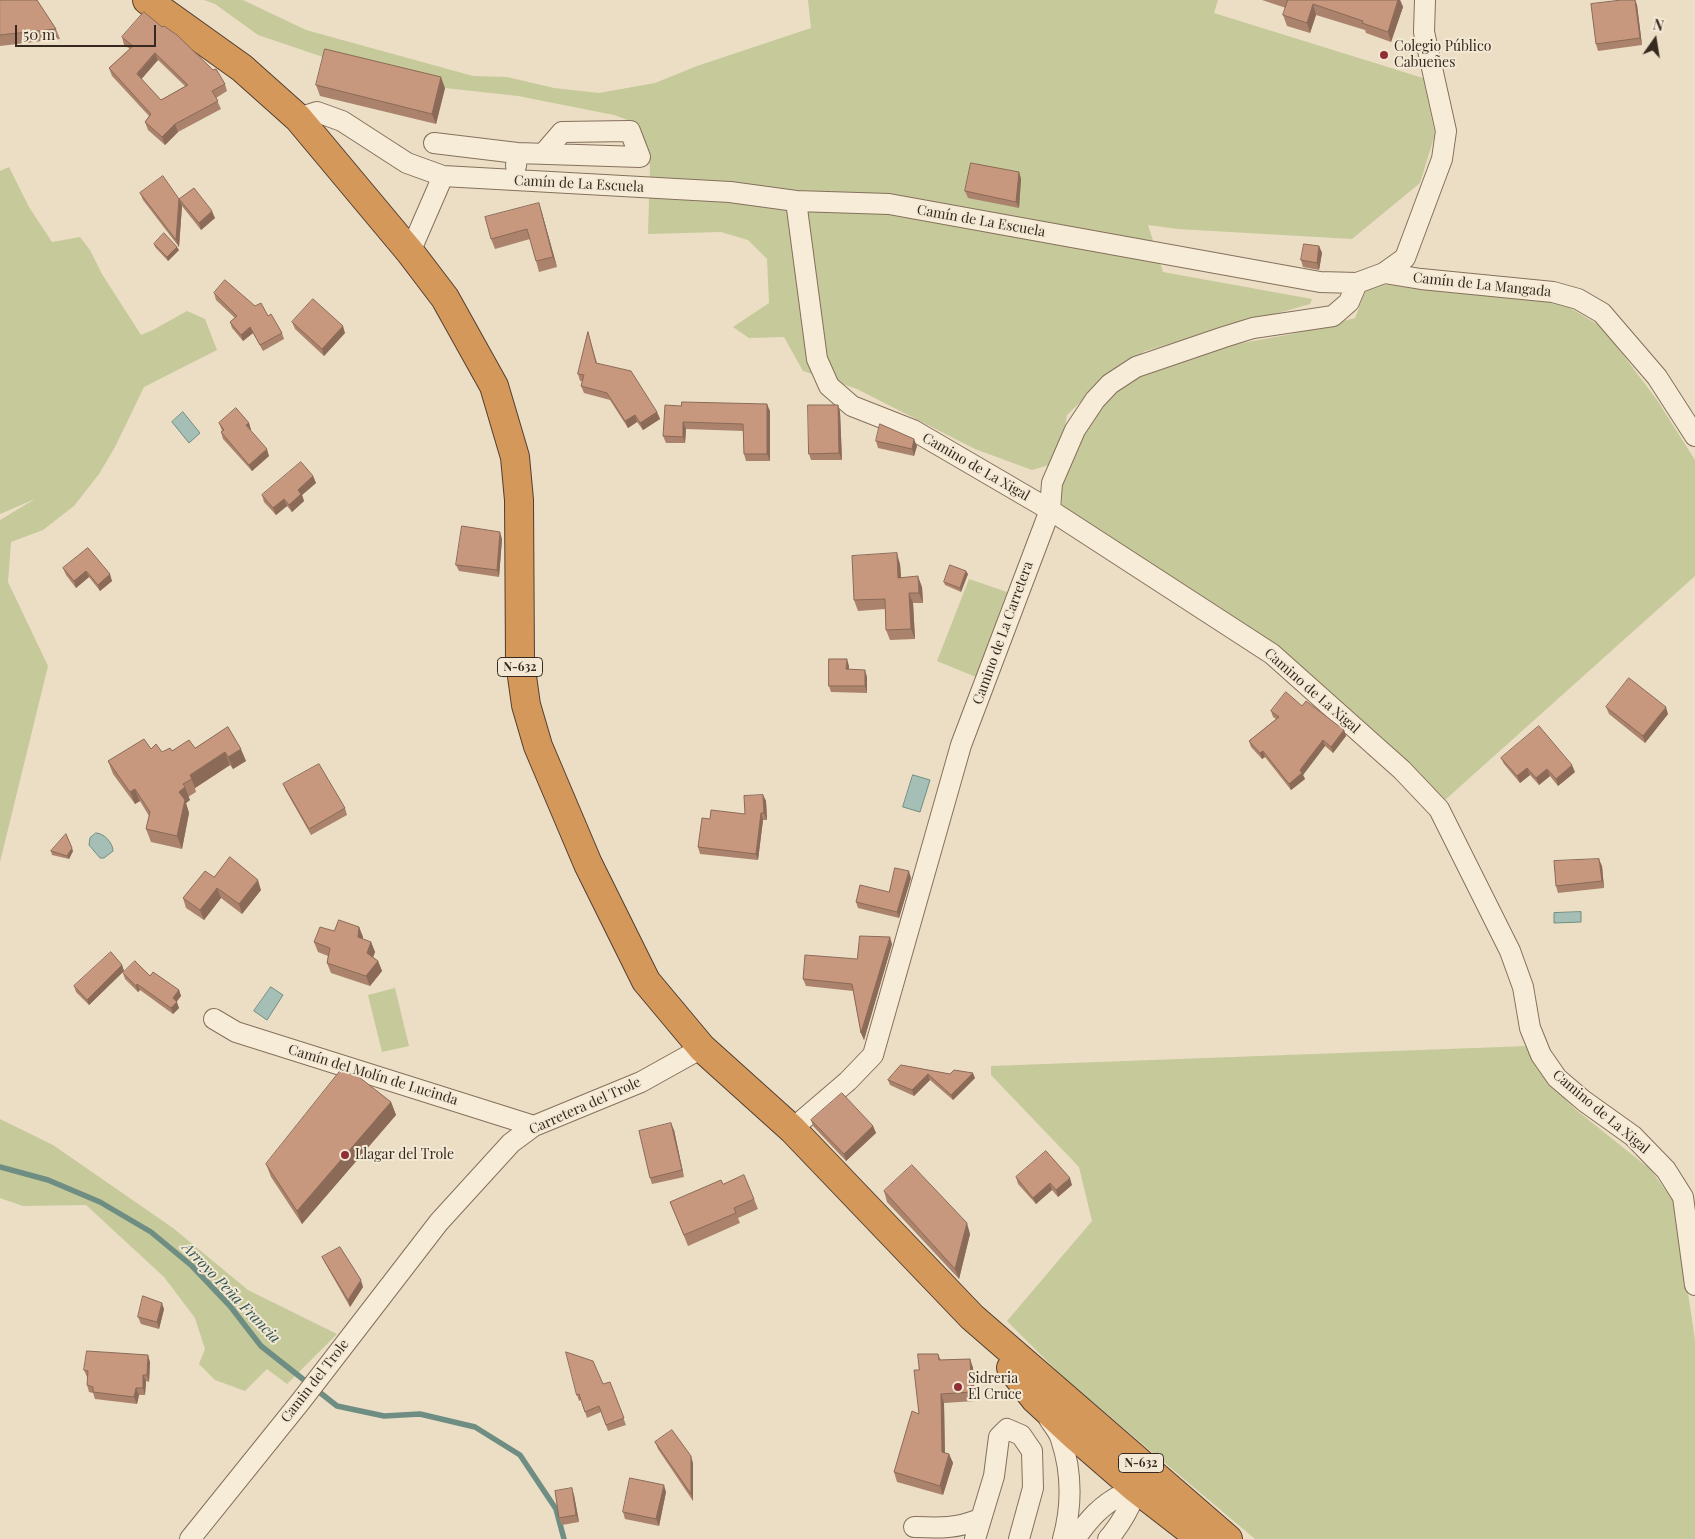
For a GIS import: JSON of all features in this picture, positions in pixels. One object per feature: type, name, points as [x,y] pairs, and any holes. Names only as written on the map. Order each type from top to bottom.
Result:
[{"type":"highway","name":"N-632","points":[[147,0],[242,68],[298,118],[410,252],[445,298],[494,386],[515,457],[519,500],[520,662],[526,705],[538,746],[588,864],[646,981],[702,1048],[792,1129],[1044,1393],[1228,1539]]},
{"type":"highway","points":[[1044,1393],[1135,1488],[1201,1539]]},
{"type":"street","name":"Camín de La Escuela","points":[[298,118],[317,112],[342,121],[407,162],[443,176],[730,192],[796,200],[889,204],[1320,282],[1357,283],[1384,273],[1405,258],[1442,159],[1446,131],[1424,32],[1424,0]]},
{"type":"street","points":[[434,143],[517,153],[543,154]]},
{"type":"street","points":[[516,180],[517,153]]},
{"type":"street","points":[[410,252],[443,176]]},
{"type":"street","name":"Camino de La Xigal","points":[[796,200],[817,359],[830,386],[852,406],[913,430],[1050,510],[1272,654],[1402,770],[1438,808],[1510,951],[1523,987],[1530,1028],[1541,1055],[1557,1078],[1584,1101],[1634,1136],[1666,1170],[1683,1197],[1695,1285]]},
{"type":"street","name":"Camín de La Mangada","points":[[1384,273],[1421,280],[1553,292],[1578,299],[1602,314],[1658,377],[1695,436]]},
{"type":"street","name":"Camino de La Carretera","points":[[792,1129],[848,1082],[873,1055],[961,745],[1050,510],[1052,483],[1076,430],[1095,400],[1110,384],[1136,367],[1253,328],[1333,316],[1349,302],[1357,283]]},
{"type":"street","name":"Camín del Molín de Lucinda","points":[[214,1019],[236,1032],[534,1126]]},
{"type":"street","name":"Carretera del Trole","points":[[439,1222],[511,1143],[534,1126],[641,1082],[702,1048]]},
{"type":"street","name":"Camin del Trole","points":[[190,1539],[301,1401],[439,1222]]},
{"type":"street","points":[[1044,1393],[1061,1438],[1070,1478],[1070,1506],[1063,1539]]},
{"type":"street","points":[[975,1539],[994,1476],[1000,1437],[1007,1429],[1021,1436],[1032,1451],[1032,1488],[1019,1539]]},
{"type":"street","points":[[1108,1539],[1115,1531],[1130,1503],[1135,1488]]},
{"type":"street","points":[[1075,1539],[1086,1523],[1108,1501],[1135,1488],[1161,1494],[1224,1539]]},
{"type":"street","points":[[914,1527],[950,1528],[965,1526],[980,1519]]},
{"type":"green space","points":[[204,0],[243,0],[306,30],[473,76],[507,77],[554,88],[599,93],[655,83],[697,66],[811,28],[808,0],[1218,0],[1214,13],[1423,78],[1435,134],[1420,183],[1352,239],[1178,229],[1148,225],[1163,272],[1312,299],[1310,304],[1145,351],[1101,382],[1067,415],[1062,442],[1049,465],[1032,470],[975,449],[857,389],[803,371],[784,337],[749,338],[733,327],[769,303],[767,259],[748,240],[721,232],[648,234],[650,166],[636,123],[614,115],[518,96],[445,88],[329,59],[258,35],[215,4]]},
{"type":"green space","points":[[9,167],[29,207],[52,242],[80,237],[90,250],[102,274],[141,335],[187,311],[205,319],[217,350],[144,387],[115,447],[99,474],[74,506],[43,530],[11,542],[8,582],[48,666],[0,862],[0,520],[35,499],[0,514],[0,171]]},
{"type":"green space","points":[[1379,284],[1562,303],[1602,327],[1657,400],[1695,460],[1695,576],[1445,800],[1294,662],[1063,508],[1058,483],[1089,422],[1115,387],[1209,349],[1292,334],[1355,318],[1366,290]]},
{"type":"green space","points":[[969,579],[1007,592],[976,677],[937,661]]},
{"type":"green space","points":[[395,988],[409,1046],[382,1052],[368,995]]},
{"type":"green space","points":[[1528,1046],[1546,1079],[1575,1109],[1650,1169],[1672,1199],[1695,1340],[1695,1539],[1255,1539],[1063,1377],[1007,1321],[1092,1221],[1079,1167],[991,1075],[991,1066]]},
{"type":"green space","points":[[0,1119],[53,1145],[173,1228],[248,1290],[337,1334],[287,1384],[267,1369],[245,1391],[215,1380],[199,1364],[205,1349],[195,1318],[164,1277],[86,1205],[23,1206],[0,1198]]},
{"type":"water","points":[[183,412],[200,433],[189,443],[172,422]]},
{"type":"water","points":[[913,775],[930,780],[920,812],[903,807]]},
{"type":"water","points":[[96,833],[105,837],[113,848],[113,851],[104,858],[100,858],[89,845],[90,838]]},
{"type":"water","points":[[1581,912],[1581,922],[1554,923],[1554,913]]},
{"type":"water","points":[[271,987],[283,995],[267,1020],[254,1011]]},
{"type":"building","points":[[0,0],[37,0],[56,29],[0,35]]},
{"type":"building","points":[[1288,0],[1398,0],[1388,32],[1362,23],[1363,21],[1313,4],[1307,23],[1283,15]]},
{"type":"building","points":[[1635,0],[1640,38],[1596,44],[1591,4]]},
{"type":"building","points":[[144,12],[162,27],[164,26],[177,35],[213,70],[216,69],[225,84],[212,91],[218,101],[175,124],[162,137],[145,122],[151,114],[109,68],[133,46],[122,37]],"holes":[[[155,53],[188,85],[161,100],[137,74]]]},
{"type":"building","points":[[325,49],[441,77],[432,114],[316,85]]},
{"type":"building","points":[[971,163],[1019,172],[1016,202],[965,191]]},
{"type":"building","points":[[163,176],[179,199],[176,240],[140,193]]},
{"type":"building","points":[[194,188],[212,211],[199,223],[179,199]]},
{"type":"building","points":[[539,203],[553,257],[536,261],[527,229],[491,239],[485,217]]},
{"type":"building","points":[[164,233],[177,247],[167,257],[154,244]]},
{"type":"building","points":[[1304,244],[1319,246],[1317,263],[1301,260]]},
{"type":"building","points":[[225,280],[255,306],[261,303],[268,316],[271,314],[282,333],[260,345],[250,327],[241,335],[230,322],[237,316],[214,293]]},
{"type":"building","points":[[313,299],[343,326],[322,349],[292,322]]},
{"type":"building","points":[[588,332],[596,363],[631,371],[657,412],[640,423],[635,415],[625,421],[607,393],[581,386],[584,375],[578,374]]},
{"type":"building","points":[[682,402],[767,404],[767,454],[744,454],[743,424],[683,422],[683,437],[663,436],[665,405],[681,406]]},
{"type":"building","points":[[808,405],[838,405],[839,453],[809,454]]},
{"type":"building","points":[[236,408],[249,423],[246,425],[267,449],[249,465],[221,432],[224,430],[219,423]]},
{"type":"building","points":[[880,424],[914,439],[912,449],[876,441]]},
{"type":"building","points":[[301,462],[313,476],[298,490],[301,494],[289,505],[284,499],[273,508],[262,495]]},
{"type":"building","points":[[462,526],[500,532],[497,570],[456,565]]},
{"type":"building","points":[[88,548],[110,574],[98,585],[86,571],[74,581],[63,568]]},
{"type":"building","points":[[897,553],[898,578],[918,576],[919,593],[909,593],[911,629],[886,630],[885,599],[854,600],[852,556]]},
{"type":"building","points":[[950,565],[966,571],[960,588],[944,582]]},
{"type":"building","points":[[829,659],[847,659],[846,669],[865,670],[865,686],[829,686]]},
{"type":"building","points":[[1629,678],[1666,707],[1643,736],[1606,707]]},
{"type":"building","points":[[1286,692],[1302,706],[1306,701],[1344,730],[1331,747],[1323,740],[1300,770],[1302,773],[1289,784],[1263,751],[1260,753],[1249,741],[1279,717],[1271,711]]},
{"type":"building","points":[[1539,726],[1572,765],[1556,779],[1547,769],[1536,778],[1527,768],[1517,776],[1501,758]]},
{"type":"building","points":[[228,727],[241,749],[228,757],[225,752],[190,775],[192,779],[183,784],[185,787],[179,792],[185,800],[177,836],[146,829],[150,812],[135,789],[130,792],[108,761],[144,739],[151,749],[156,744],[162,752],[170,748],[172,751],[189,740],[195,748]]},
{"type":"building","points":[[319,764],[345,808],[309,829],[283,784]]},
{"type":"building","points":[[763,795],[764,813],[761,813],[756,854],[698,847],[702,818],[710,819],[711,810],[745,814],[744,796]]},
{"type":"building","points":[[66,834],[72,848],[67,856],[51,851]]},
{"type":"building","points":[[230,857],[258,880],[239,904],[217,888],[200,910],[183,898],[205,871],[214,877]]},
{"type":"building","points":[[1599,859],[1602,881],[1556,886],[1554,861]]},
{"type":"building","points":[[895,868],[909,871],[897,912],[856,902],[860,885],[889,892]]},
{"type":"building","points":[[339,920],[359,927],[358,937],[371,942],[367,953],[378,961],[366,976],[327,963],[330,948],[314,942],[320,927],[334,931]]},
{"type":"building","points":[[860,936],[890,937],[861,1033],[852,984],[803,979],[805,955],[857,959]]},
{"type":"building","points":[[111,952],[122,965],[87,1000],[74,986]]},
{"type":"building","points":[[135,961],[150,976],[153,972],[179,990],[173,998],[177,1002],[171,1008],[137,984],[136,986],[123,973]]},
{"type":"building","points":[[901,1065],[950,1074],[954,1070],[973,1073],[951,1095],[928,1074],[912,1090],[888,1080]]},
{"type":"building","points":[[341,1070],[359,1077],[391,1102],[297,1211],[266,1164]]},
{"type":"building","points":[[842,1093],[873,1126],[844,1154],[811,1120]]},
{"type":"building","points":[[671,1123],[682,1170],[650,1178],[639,1131]]},
{"type":"building","points":[[1046,1151],[1070,1178],[1056,1190],[1050,1183],[1033,1198],[1016,1177]]},
{"type":"building","points":[[912,1165],[967,1223],[955,1269],[884,1191]]},
{"type":"building","points":[[744,1175],[754,1199],[734,1208],[736,1213],[684,1235],[670,1202],[721,1180],[723,1184]]},
{"type":"building","points":[[340,1247],[361,1280],[348,1300],[322,1257]]},
{"type":"building","points":[[143,1296],[162,1303],[157,1322],[138,1317]]},
{"type":"building","points":[[87,1351],[148,1355],[147,1375],[143,1375],[143,1388],[136,1388],[134,1397],[93,1392],[93,1387],[87,1385],[88,1371],[84,1370]]},
{"type":"building","points":[[566,1352],[593,1361],[603,1384],[610,1382],[624,1418],[606,1425],[599,1406],[585,1412],[579,1394],[577,1395]]},
{"type":"building","points":[[918,1354],[938,1354],[939,1360],[970,1359],[972,1392],[941,1394],[942,1452],[949,1454],[940,1486],[894,1472],[912,1411],[919,1414],[914,1370],[919,1370]]},
{"type":"building","points":[[672,1430],[691,1456],[691,1494],[655,1442]]},
{"type":"building","points":[[630,1478],[664,1485],[656,1519],[623,1512]]},
{"type":"building","points":[[572,1488],[576,1515],[559,1518],[555,1491]]},
{"type":"waterway","name":"Arroyo Peña Francia","points":[[0,1167],[48,1180],[100,1202],[151,1232],[192,1266],[230,1306],[261,1346],[337,1406],[384,1416],[420,1414],[475,1427],[520,1455],[556,1509],[564,1539]]},
{"type":"place","name":"Colegio Público Cabueñes","points":[[1384,55]]},
{"type":"place","name":"Llagar del Trole","points":[[345,1155]]},
{"type":"place","name":"Sidreria El Cruce","points":[[958,1387]]}]
